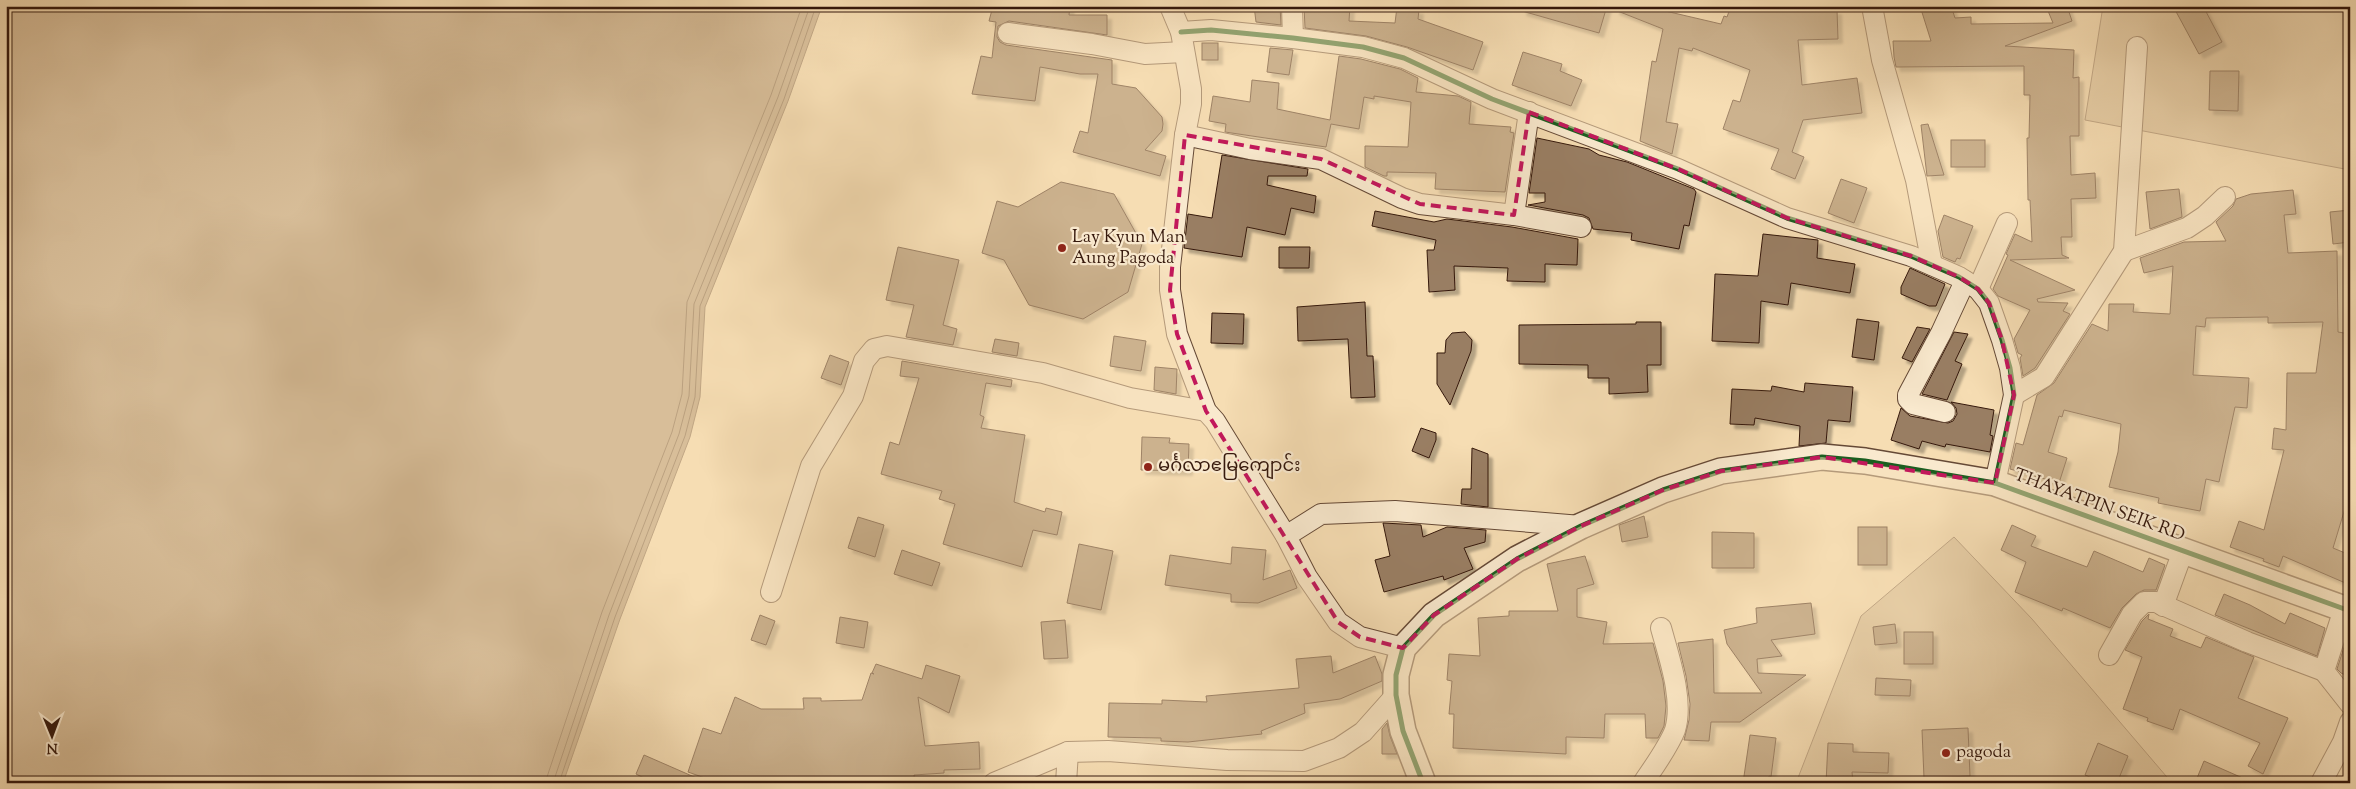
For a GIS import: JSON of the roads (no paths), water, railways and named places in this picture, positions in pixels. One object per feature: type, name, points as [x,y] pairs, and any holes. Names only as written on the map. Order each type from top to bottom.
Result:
[{"type":"street","points":[[1170,6],[1180,32],[1192,104],[1185,135],[1170,267],[1170,290],[1178,334],[1206,411],[1215,421],[1286,536],[1307,577],[1338,622],[1360,637],[1403,648],[1396,675],[1396,695],[1415,776]]},
{"type":"street","points":[[1292,6],[1293,38]]},
{"type":"street","points":[[1872,6],[1882,60],[1916,180],[1932,265]]},
{"type":"street","points":[[1180,32],[1210,30],[1293,38],[1363,47],[1404,58],[1492,100],[1529,112],[1678,169],[1787,218],[1911,256],[1971,285],[1989,303],[2002,340],[2014,395],[1995,483]]},
{"type":"street","points":[[1008,33],[1092,44],[1144,54],[1184,52]]},
{"type":"street","points":[[2014,395],[2044,377],[2124,251],[2136,48]]},
{"type":"street","points":[[1514,215],[1529,112]]},
{"type":"street","points":[[1185,135],[1241,147],[1321,159],[1402,198],[1420,204],[1514,215],[1581,227]]},
{"type":"street","points":[[2124,251],[2187,228],[2225,197]]},
{"type":"street","points":[[1945,412],[1913,404],[1908,399],[1908,395],[1941,333],[2007,223]]},
{"type":"street","points":[[772,592],[811,466],[853,396],[864,361],[874,349],[887,346],[1043,373],[1130,398],[1206,411]]},
{"type":"street","name":"THAYATPIN SEIK RD","points":[[1403,648],[1434,615],[1468,591],[1517,558],[1581,526],[1663,490],[1721,471],[1822,457],[1865,461],[1995,483],[2347,610]]},
{"type":"street","points":[[1286,536],[1321,514],[1395,511],[1581,526]]},
{"type":"street","points":[[2163,606],[2183,551]]},
{"type":"street","points":[[2109,655],[2132,614],[2144,602],[2156,602],[2247,642],[2324,671],[2350,704]]},
{"type":"street","points":[[2324,671],[2347,610]]},
{"type":"street","points":[[1643,783],[1675,730],[1677,708],[1674,677],[1661,628]]},
{"type":"street","points":[[994,783],[1068,752],[1108,751],[1227,760],[1304,761],[1339,748],[1363,732],[1396,695]]},
{"type":"street","points":[[2321,783],[2343,742],[2350,722]]},
{"type":"street","points":[[1066,783],[1068,752]]},
{"type":"water","points":[[6,6],[822,6],[788,101],[705,307],[700,397],[690,437],[620,619],[563,783],[6,783]]},
{"type":"place","name":"Lay Kyun Man Aung Pagoda","points":[[1062,248]]},
{"type":"place","name":"မင်္ဂလာဧမြကျောင်း","points":[[1148,467]]},
{"type":"place","name":"pagoda","points":[[1946,753]]}]
